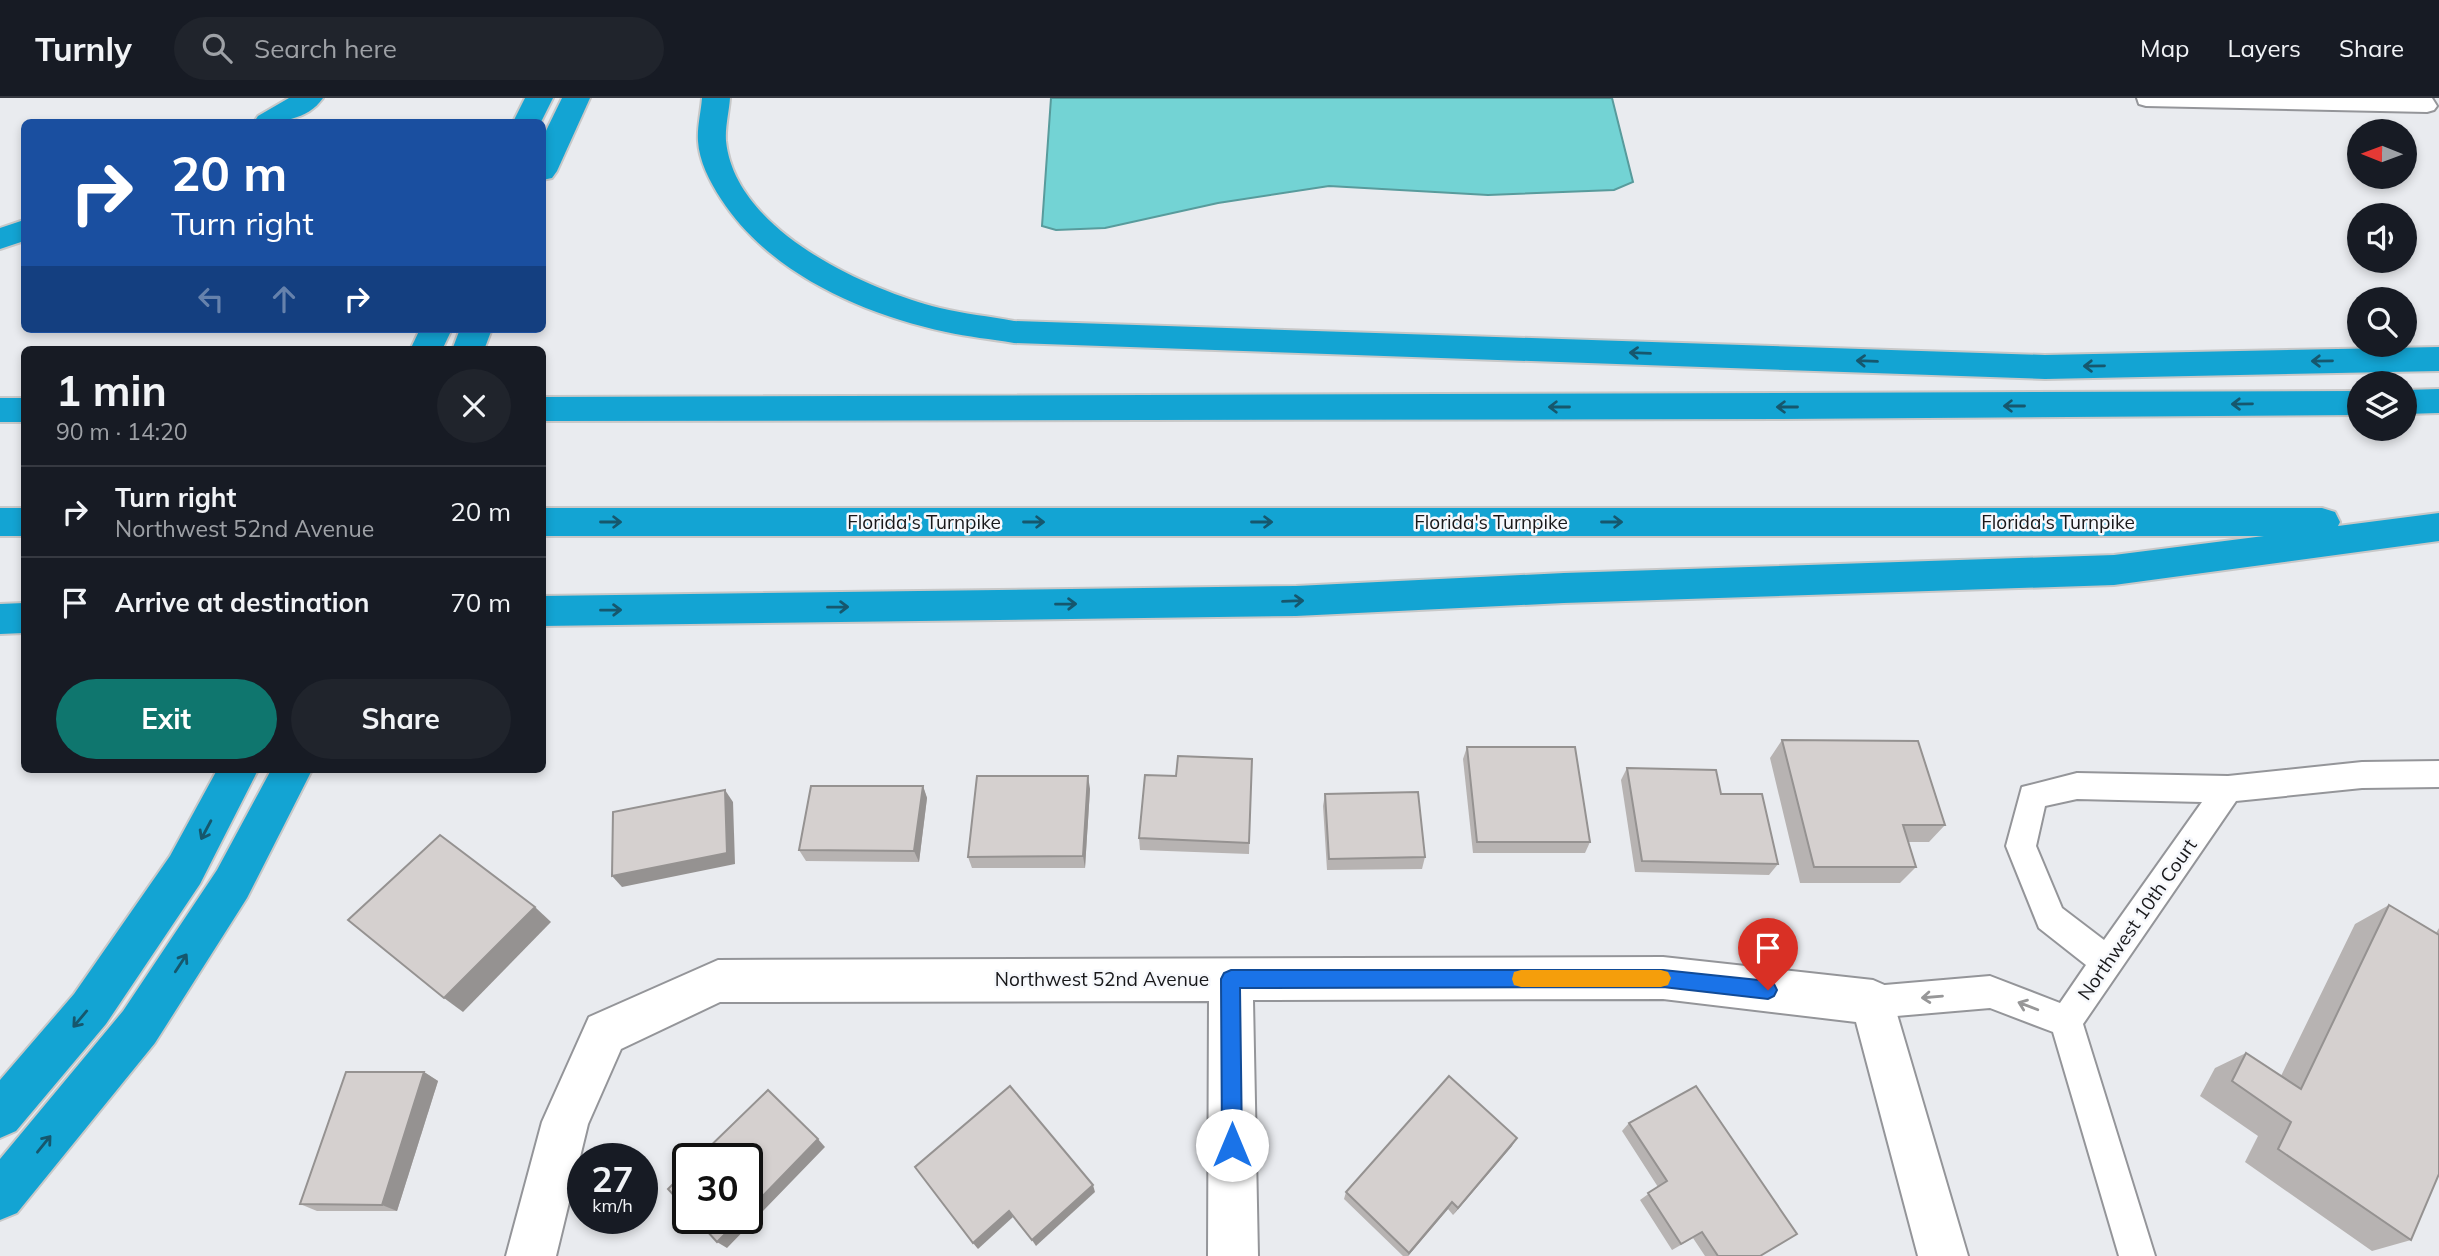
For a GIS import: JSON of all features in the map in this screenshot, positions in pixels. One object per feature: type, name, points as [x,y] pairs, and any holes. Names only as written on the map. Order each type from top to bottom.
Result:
[{"type":"highway","points":[[273,119],[309,98]]},
{"type":"highway","points":[[528,119],[539,98]]},
{"type":"highway","points":[[546,162],[576,98]]},
{"type":"highway","points":[[716,98],[710,139],[731,198],[771,241],[830,280],[934,318],[1014,332],[2045,367],[2439,359]]},
{"type":"highway","points":[[0,239],[21,231]]},
{"type":"highway","points":[[2417,402],[2439,401]]},
{"type":"highway","points":[[546,409],[1836,407],[2347,402]]},
{"type":"highway","points":[[0,410],[21,410]]},
{"type":"highway","points":[[0,522],[21,522]]},
{"type":"highway","name":"Florida's Turnpike","points":[[546,522],[2439,524]]},
{"type":"highway","points":[[546,611],[1296,601],[1578,587],[2114,570],[2439,524]]},
{"type":"highway","points":[[0,619],[21,618]]},
{"type":"highway","points":[[0,1115],[98,997],[185,870],[236,773]]},
{"type":"highway","points":[[0,1196],[139,1027],[232,884],[290,773]]},
{"type":"street","name":"Northwest 52nd Avenue","points":[[531,1256],[565,1122],[605,1033],[718,981],[1663,978],[1873,1002]]},
{"type":"street","points":[[1231,979],[1233,1256]]},
{"type":"street","points":[[1873,1002],[1942,1256]]},
{"type":"lane","points":[[2146,100],[2427,106],[2422,98]]},
{"type":"lane","points":[[2107,962],[2050,918],[2021,846],[2032,796],[2077,786],[2228,789],[2362,775],[2439,774]]},
{"type":"lane","name":"Northwest 10th Court","points":[[2137,1256],[2066,1021],[2228,789]]},
{"type":"lane","name":"Northwest 52nd Avenue","points":[[1873,1002],[1990,992],[2066,1021]]},
{"type":"water","points":[[1051,98],[1612,98],[1633,182],[1614,190],[1488,195],[1329,186],[1218,203],[1105,228],[1056,230],[1042,226]]},
{"type":"building","points":[[1782,740],[1918,741],[1945,825],[1903,825],[1916,867],[1814,867]]},
{"type":"building","points":[[1467,747],[1575,747],[1590,842],[1477,842]]},
{"type":"building","points":[[1178,756],[1252,759],[1249,843],[1139,838],[1145,775],[1176,776]]},
{"type":"building","points":[[1627,768],[1716,770],[1721,794],[1762,794],[1778,864],[1642,861]]},
{"type":"building","points":[[977,776],[1088,776],[1083,856],[968,857]]},
{"type":"building","points":[[811,786],[923,786],[914,851],[799,850]]},
{"type":"building","points":[[725,790],[727,853],[612,876],[613,812]]},
{"type":"building","points":[[1418,792],[1425,857],[1329,859],[1325,794]]},
{"type":"building","points":[[440,835],[535,907],[444,998],[348,920]]},
{"type":"building","points":[[2389,905],[2439,935],[2439,1174],[2411,1240],[2278,1149],[2291,1122],[2232,1081],[2246,1053],[2301,1089]]},
{"type":"building","points":[[346,1072],[424,1072],[382,1205],[300,1204]]},
{"type":"building","points":[[1449,1076],[1517,1138],[1458,1208],[1452,1202],[1409,1253],[1346,1192]]},
{"type":"building","points":[[1010,1086],[1093,1185],[1032,1240],[1009,1211],[973,1243],[915,1167]]},
{"type":"building","points":[[1696,1086],[1797,1234],[1760,1256],[1718,1256],[1702,1232],[1681,1244],[1648,1193],[1667,1181],[1629,1123]]},
{"type":"building","points":[[768,1090],[818,1139],[763,1196],[763,1143],[713,1143]]},
{"type":"building","points":[[710,1234],[725,1234],[717,1242]]},
{"type":"slow traffic","points":[[1521,979],[1661,978]]},
{"type":"route","points":[[1232,1145],[1231,979],[1663,978],[1768,990]]}]
